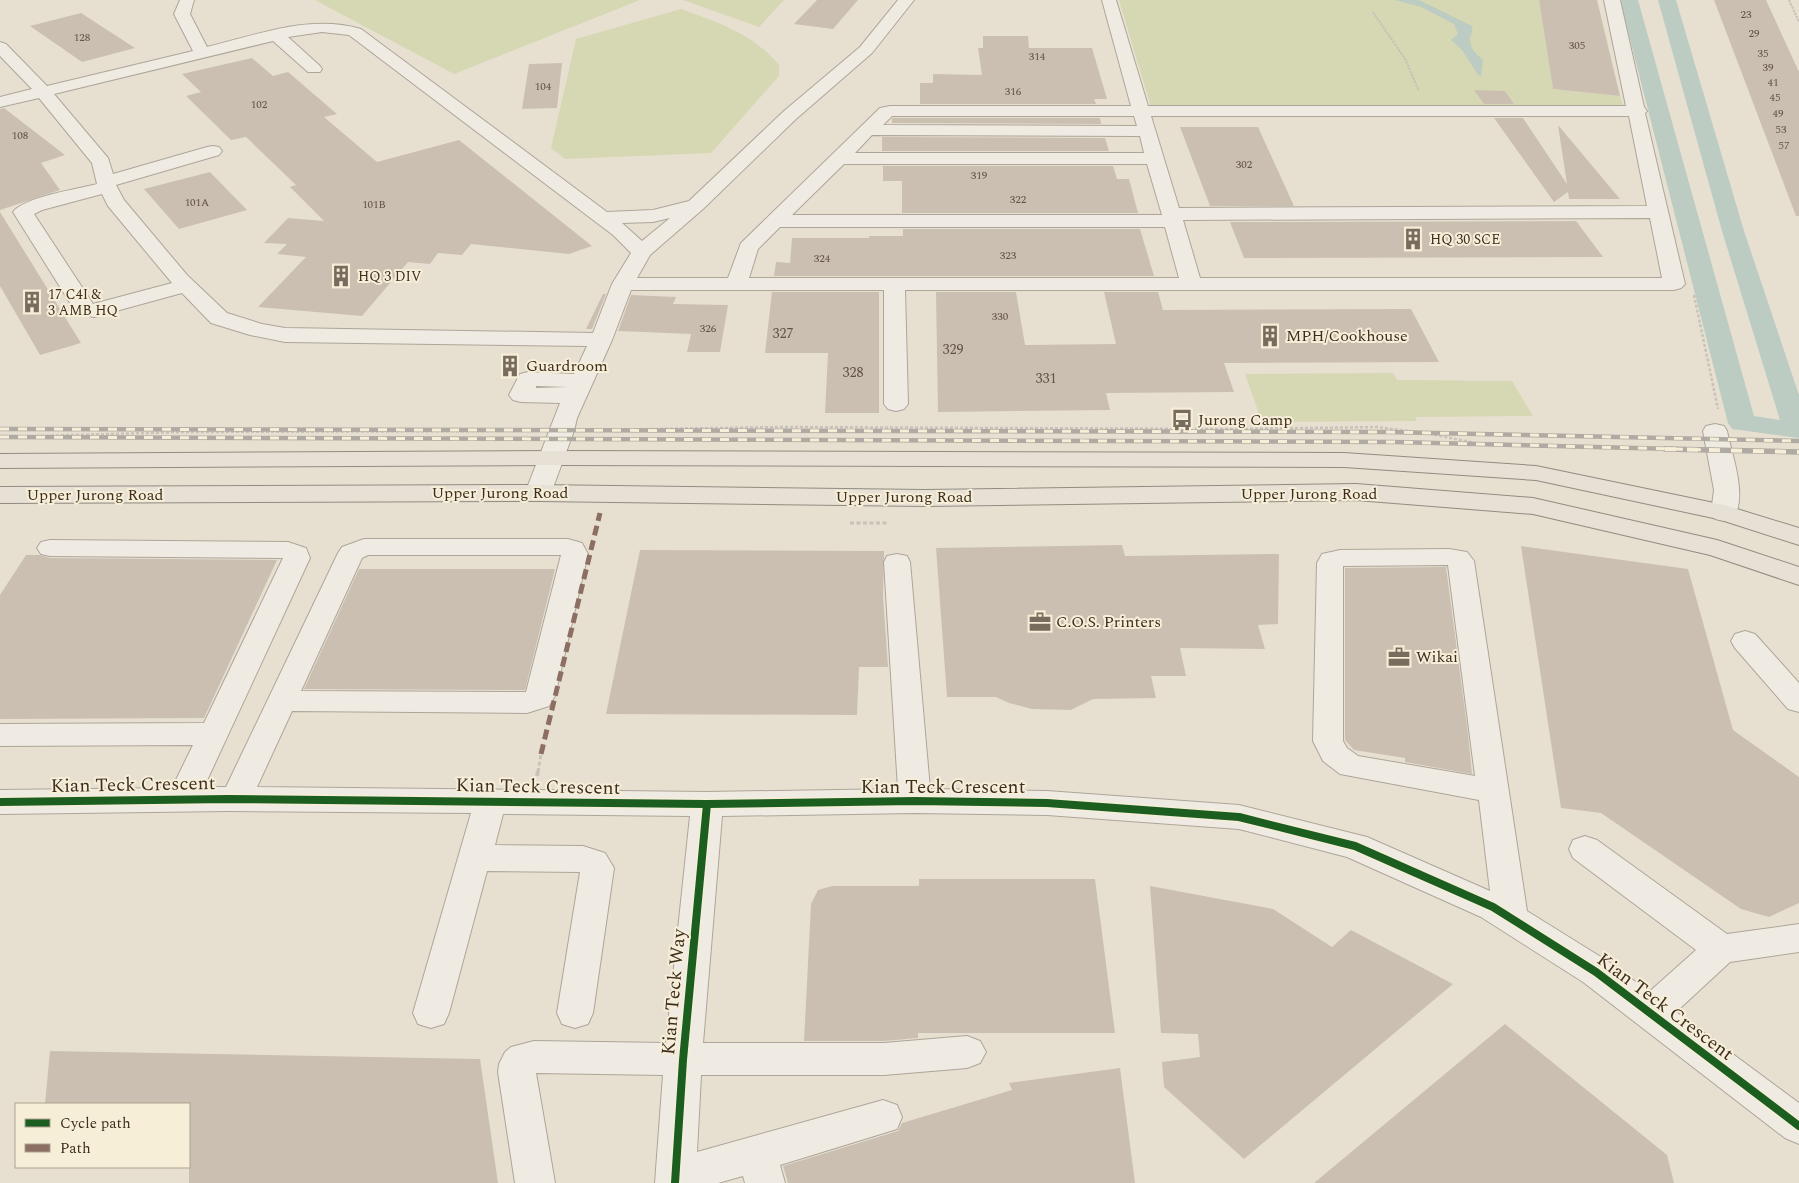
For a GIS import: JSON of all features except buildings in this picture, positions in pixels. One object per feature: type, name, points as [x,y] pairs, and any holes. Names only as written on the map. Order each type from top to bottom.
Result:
[{"type":"main road","name":"Upper Jurong Road","points":[[0,461],[552,458],[1344,460],[1536,474],[1724,513],[1799,537]]},
{"type":"main road","name":"Upper Jurong Road","points":[[0,495],[538,493],[795,498],[925,498],[1356,492],[1533,506],[1717,548],[1799,576]]},
{"type":"street","points":[[187,0],[182,14],[202,53]]},
{"type":"street","points":[[538,493],[565,418],[601,340],[624,284],[642,252],[696,205],[790,115],[866,50],[906,0]]},
{"type":"street","points":[[1109,0],[1191,283]]},
{"type":"street","points":[[624,284],[1674,284],[1638,111],[1612,0]]},
{"type":"street","points":[[0,102],[276,35],[322,27],[342,28],[356,32],[602,218],[642,252]]},
{"type":"street","points":[[276,35],[314,69]]},
{"type":"street","points":[[0,47],[43,91],[101,162],[107,184],[115,202],[187,285],[219,318],[258,330],[285,335],[601,340]]},
{"type":"street","points":[[737,284],[748,247],[886,112],[895,110],[1638,111]]},
{"type":"street","points":[[1289,110],[1298,129]]},
{"type":"street","points":[[1374,111],[1385,129]]},
{"type":"street","points":[[1462,111],[1473,129]]},
{"type":"street","points":[[869,130],[1147,131]]},
{"type":"street","points":[[187,285],[94,311],[85,309],[23,212],[34,206],[213,151]]},
{"type":"street","points":[[840,158],[1155,159]]},
{"type":"street","points":[[602,218],[653,216],[696,205]]},
{"type":"street","points":[[774,221],[1172,217],[1323,207],[1531,207],[1659,212]]},
{"type":"street","points":[[894,283],[896,404]]},
{"type":"street","points":[[1715,431],[1727,490],[1724,513]]},
{"type":"street","points":[[236,799],[351,553],[364,547],[568,547],[576,554],[538,700],[527,703],[282,701]]},
{"type":"street","points":[[50,548],[288,550],[296,554],[297,558],[183,800]]},
{"type":"street","points":[[1493,791],[1351,766],[1336,757],[1331,750],[1328,732],[1331,560],[1340,558],[1449,557],[1458,558],[1461,561],[1511,918]]},
{"type":"street","points":[[897,562],[915,801]]},
{"type":"street","points":[[1745,641],[1799,702]]},
{"type":"street","points":[[0,735],[214,734]]},
{"type":"street","name":"Kian Teck Crescent","points":[[0,802],[236,799],[707,804],[915,801],[1046,803],[1239,817],[1355,846],[1492,907],[1596,972],[1799,1126]]},
{"type":"street","points":[[431,1013],[483,831],[489,802]]},
{"type":"street","name":"Kian Teck Way","points":[[675,1180],[683,1060],[707,804]]},
{"type":"street","points":[[1585,850],[1721,950]]},
{"type":"street","points":[[474,858],[582,859],[593,862],[597,868],[575,1013]]},
{"type":"street","points":[[1650,1013],[1721,950],[1799,938]]},
{"type":"street","points":[[535,1183],[518,1072],[518,1064],[524,1059],[534,1057],[683,1060],[884,1059],[968,1052]]},
{"type":"street","points":[[675,1180],[762,1168],[883,1117]]},
{"type":"path","points":[[1789,0],[1799,22]]},
{"type":"path","points":[[1373,12],[1398,45],[1414,73],[1426,111]]},
{"type":"path","points":[[280,151],[300,171],[320,166],[338,184]]},
{"type":"path","points":[[844,522],[892,523]]},
{"type":"green space","points":[[315,0],[640,0],[454,74]]},
{"type":"green space","points":[[683,0],[784,0],[759,27]]},
{"type":"green space","points":[[1119,0],[1539,0],[1553,89],[1620,96],[1624,108],[1151,107]]},
{"type":"green space","points":[[681,9],[734,30],[758,45],[779,65],[779,76],[711,153],[565,159],[551,148],[576,39]]},
{"type":"green space","points":[[1393,373],[1397,380],[1512,381],[1533,416],[1415,417],[1417,421],[1262,422],[1245,374]]},
{"type":"shaded area","points":[[1395,0],[1419,0],[1472,26],[1471,46],[1483,60],[1481,76],[1478,75],[1462,50],[1451,40],[1458,34],[1454,24],[1421,7]]},
{"type":"waterway","points":[[1629,0],[1742,423],[1797,430],[1733,231],[1667,0]]},
{"type":"railway","points":[[0,429],[1387,432],[1799,441]]},
{"type":"railway","points":[[0,437],[1395,442],[1715,450]]},
{"type":"railway","points":[[1665,449],[1799,452]]},
{"type":"marked path","points":[[541,754],[600,513]]},
{"type":"cycle path","points":[[0,802],[228,799],[707,804],[915,801],[1047,803],[1239,817],[1355,846],[1493,907],[1596,972],[1799,1126]]},
{"type":"cycle path","points":[[675,1183],[683,1060],[707,804]]},
{"type":"place","name":"HQ 30 SCE","points":[[1413,239]]},
{"type":"place","name":"HQ 3 DIV","points":[[341,276]]},
{"type":"place","name":"17 C4I & 3 AMB HQ","points":[[32,302]]},
{"type":"place","name":"MPH/Cookhouse","points":[[1270,336]]},
{"type":"place","name":"Guardroom","points":[[510,366]]},
{"type":"place","name":"Jurong Camp","points":[[1182,420]]},
{"type":"place","name":"C.O.S. Printers","points":[[1040,622]]},
{"type":"place","name":"Wikai","points":[[1399,657]]}]
